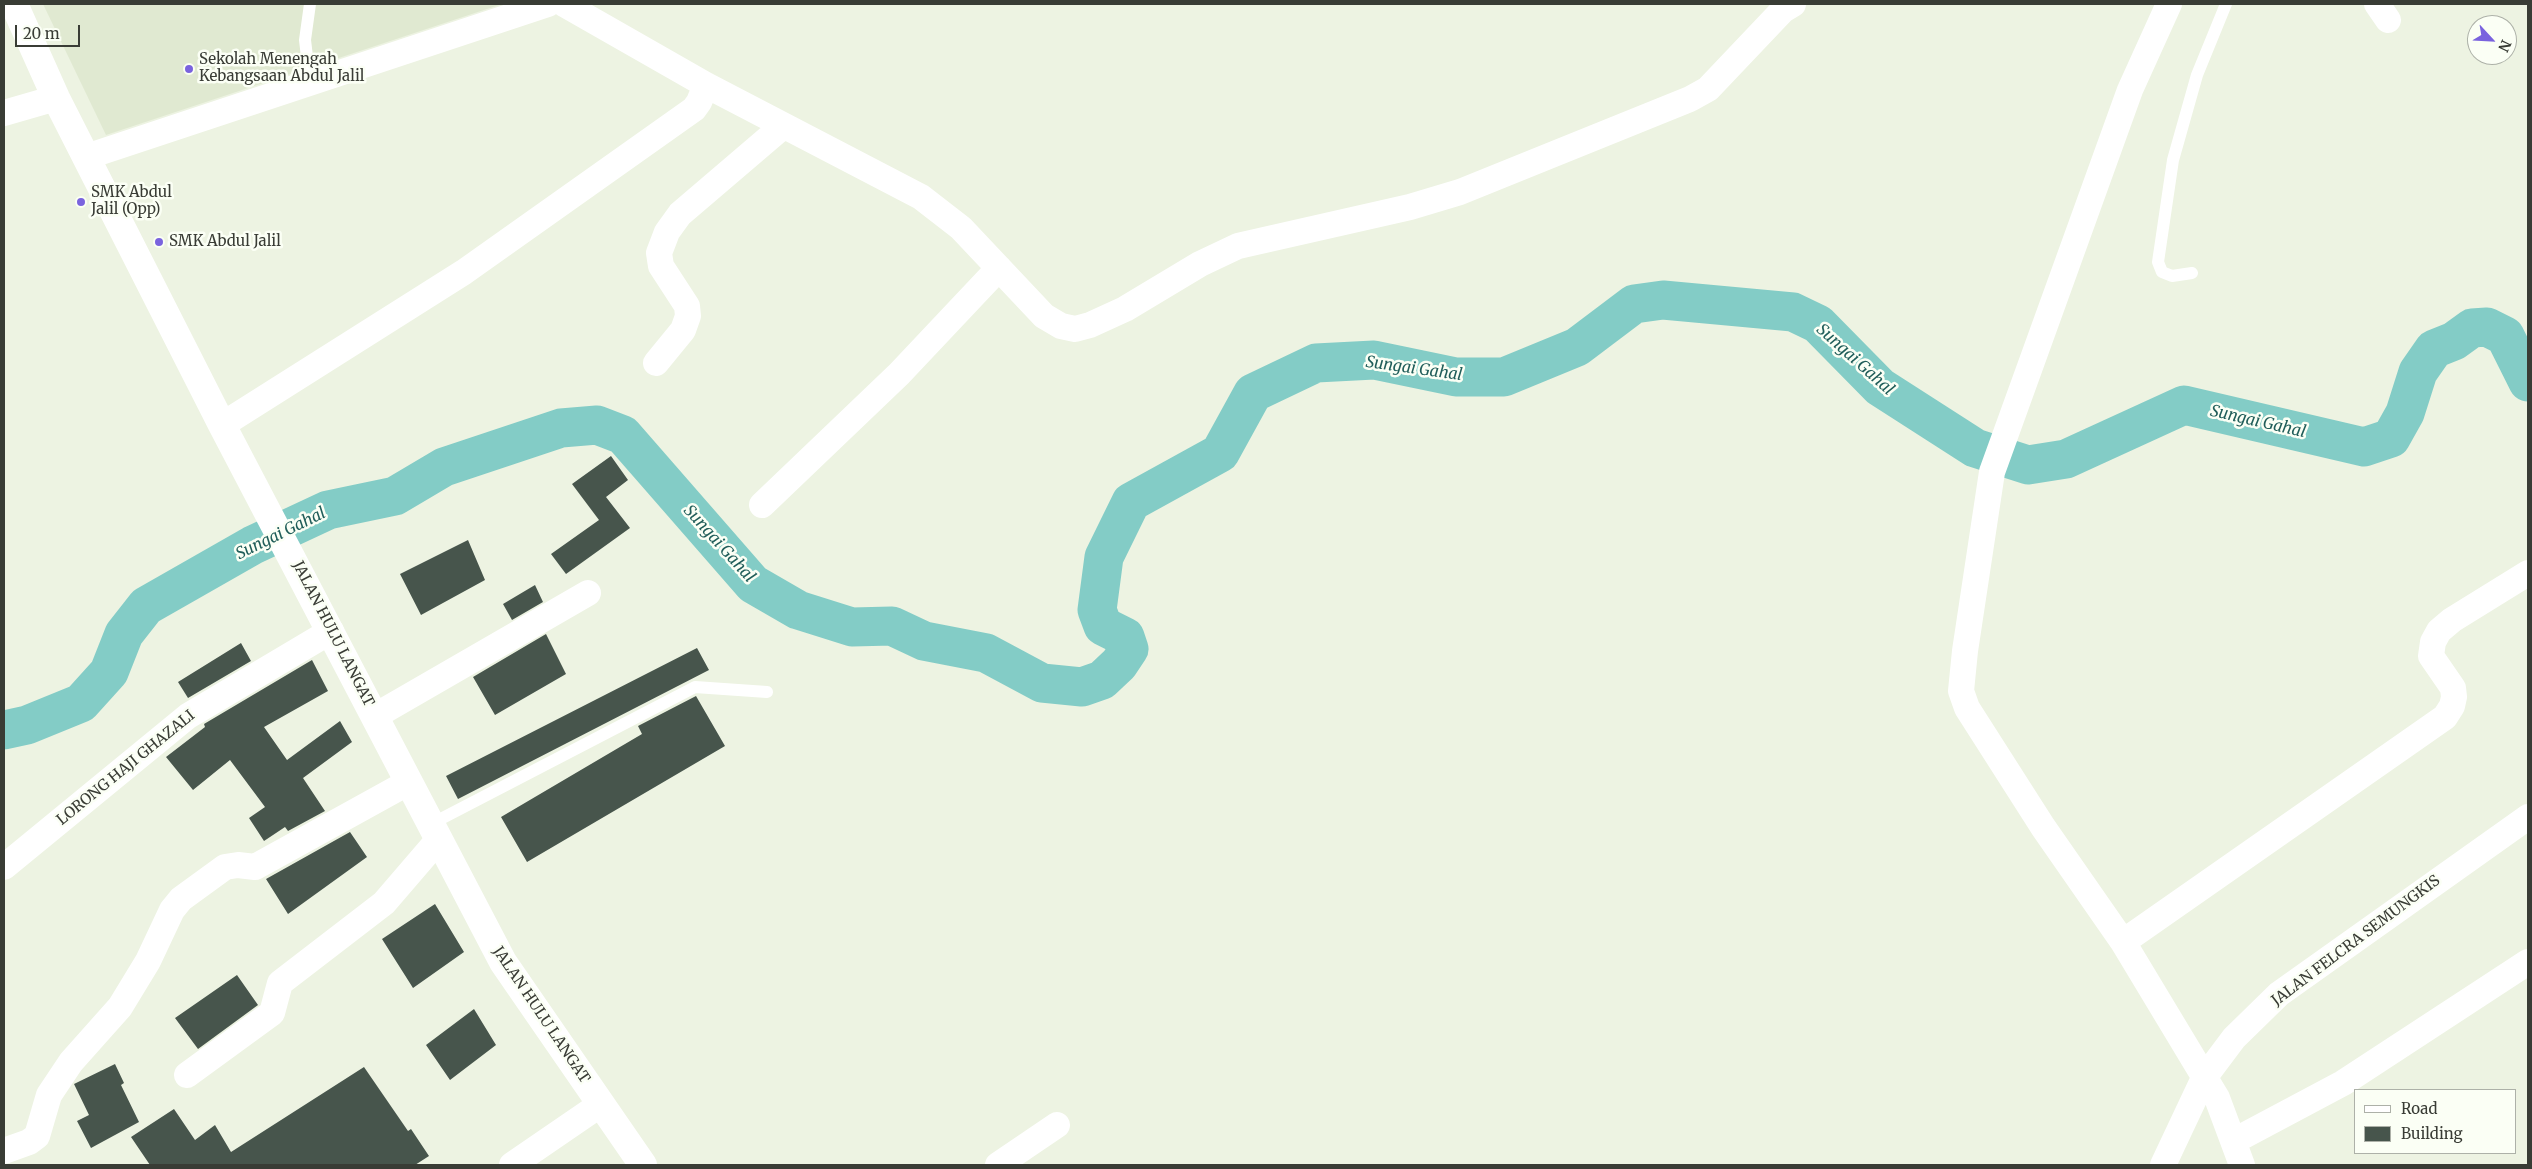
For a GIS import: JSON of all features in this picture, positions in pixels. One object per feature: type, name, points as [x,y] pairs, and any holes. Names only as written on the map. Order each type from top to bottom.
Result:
[{"type":"street","name":"JALAN HULU LANGAT","points":[[14,4],[56,98],[222,425],[307,584],[502,962],[643,1165]]},
{"type":"street","points":[[86,157],[310,82],[515,8],[548,4]]},
{"type":"street","points":[[564,4],[706,86],[921,197],[961,228],[1044,316],[1061,326],[1075,329],[1090,325],[1125,308],[1200,264],[1238,246],[1410,207],[1460,192],[1690,99],[1708,89],[1782,10],[1793,4]]},
{"type":"street","points":[[2169,4],[2130,90],[1992,472],[1964,651],[1961,691],[1967,708],[2038,819],[2123,942],[2217,1098],[2242,1165]]},
{"type":"street","points":[[222,425],[464,272],[694,109],[706,86]]},
{"type":"street","points":[[4,113],[56,98]]},
{"type":"street","points":[[656,363],[682,330],[688,316],[687,306],[661,266],[659,252],[667,232],[680,214],[783,126]]},
{"type":"street","points":[[762,505],[899,374],[999,268]]},
{"type":"street","points":[[2123,942],[2445,717],[2452,706],[2454,696],[2452,688],[2431,656],[2436,637],[2452,620],[2528,573]]},
{"type":"street","points":[[375,716],[588,593]]},
{"type":"street","name":"LORONG HAJI GHAZALI","points":[[4,867],[188,716],[331,631]]},
{"type":"street","points":[[4,1151],[29,1142],[36,1136],[49,1095],[71,1062],[120,1007],[148,961],[172,910],[181,899],[225,867],[238,864],[255,867],[409,782]]},
{"type":"street","name":"JALAN FELCRA SEMUNGKIS","points":[[2162,1165],[2204,1078],[2234,1038],[2279,994],[2528,817]]},
{"type":"street","points":[[187,1075],[272,1013],[280,983],[384,903],[435,832]]},
{"type":"street","points":[[2234,1141],[2343,1083],[2528,962]]},
{"type":"street","points":[[512,1165],[600,1104]]},
{"type":"street","points":[[998,1165],[1057,1125]]},
{"type":"lane","points":[[310,4],[305,40],[310,82]]},
{"type":"lane","points":[[2192,273],[2172,276],[2162,272],[2158,262],[2174,160],[2197,75],[2226,4]]},
{"type":"lane","points":[[435,832],[695,687],[767,692]]},
{"type":"shaded area","name":"Sekolah Menengah Kebangsaan Abdul Jalil","points":[[43,4],[502,4],[106,135]]},
{"type":"building","points":[[611,456],[628,480],[606,497],[630,528],[566,574],[551,554],[599,520],[572,484]]},
{"type":"building","points":[[468,540],[485,580],[421,615],[400,574]]},
{"type":"building","points":[[535,585],[543,602],[512,620],[503,604]]},
{"type":"building","points":[[546,634],[566,674],[495,715],[473,677]]},
{"type":"building","points":[[241,643],[251,661],[188,698],[178,682]]},
{"type":"building","points":[[697,648],[709,670],[458,799],[446,776]]},
{"type":"building","points":[[312,660],[328,691],[264,727],[287,760],[340,721],[352,742],[303,778],[325,811],[288,831],[285,827],[264,841],[249,818],[265,807],[230,760],[193,790],[166,757],[205,727],[204,724]]},
{"type":"building","points":[[696,696],[725,746],[527,862],[501,817],[642,734],[638,726]]},
{"type":"building","points":[[350,832],[367,857],[288,914],[266,879]]},
{"type":"building","points":[[435,904],[464,952],[413,988],[382,939]]},
{"type":"building","points":[[237,975],[258,1005],[198,1049],[175,1018]]},
{"type":"building","points":[[474,1009],[496,1045],[450,1080],[426,1045]]},
{"type":"building","points":[[115,1064],[124,1083],[121,1085],[139,1122],[91,1148],[77,1121],[89,1115],[74,1084]]},
{"type":"building","points":[[364,1067],[408,1131],[411,1129],[429,1156],[415,1165],[150,1165],[131,1137],[174,1109],[195,1140],[215,1125],[231,1152]]},
{"type":"waterway","name":"Sungai Gahal","points":[[4,730],[27,725],[81,703],[109,672],[124,634],[146,606],[253,545],[328,510],[395,496],[444,467],[561,428],[597,425],[623,435],[753,584],[798,610],[852,627],[892,626],[924,641],[986,653],[1042,683],[1082,687],[1102,680],[1119,664],[1129,649],[1125,637],[1103,626],[1097,610],[1104,557],[1131,502],[1220,453],[1253,393],[1316,363],[1374,360],[1456,377],[1504,377],[1577,347],[1634,304],[1663,300],[1793,312],[1818,324],[1880,387],[1975,448],[2028,465],[2066,459],[2184,405],[2364,447],[2391,438],[2405,413],[2418,372],[2434,349],[2454,341],[2472,328],[2487,327],[2505,336],[2528,382]]},
{"type":"place","name":"Sekolah Menengah Kebangsaan Abdul Jalil","points":[[189,69]]},
{"type":"place","name":"SMK Abdul Jalil (Opp)","points":[[81,202]]},
{"type":"place","name":"SMK Abdul Jalil","points":[[159,242]]}]
